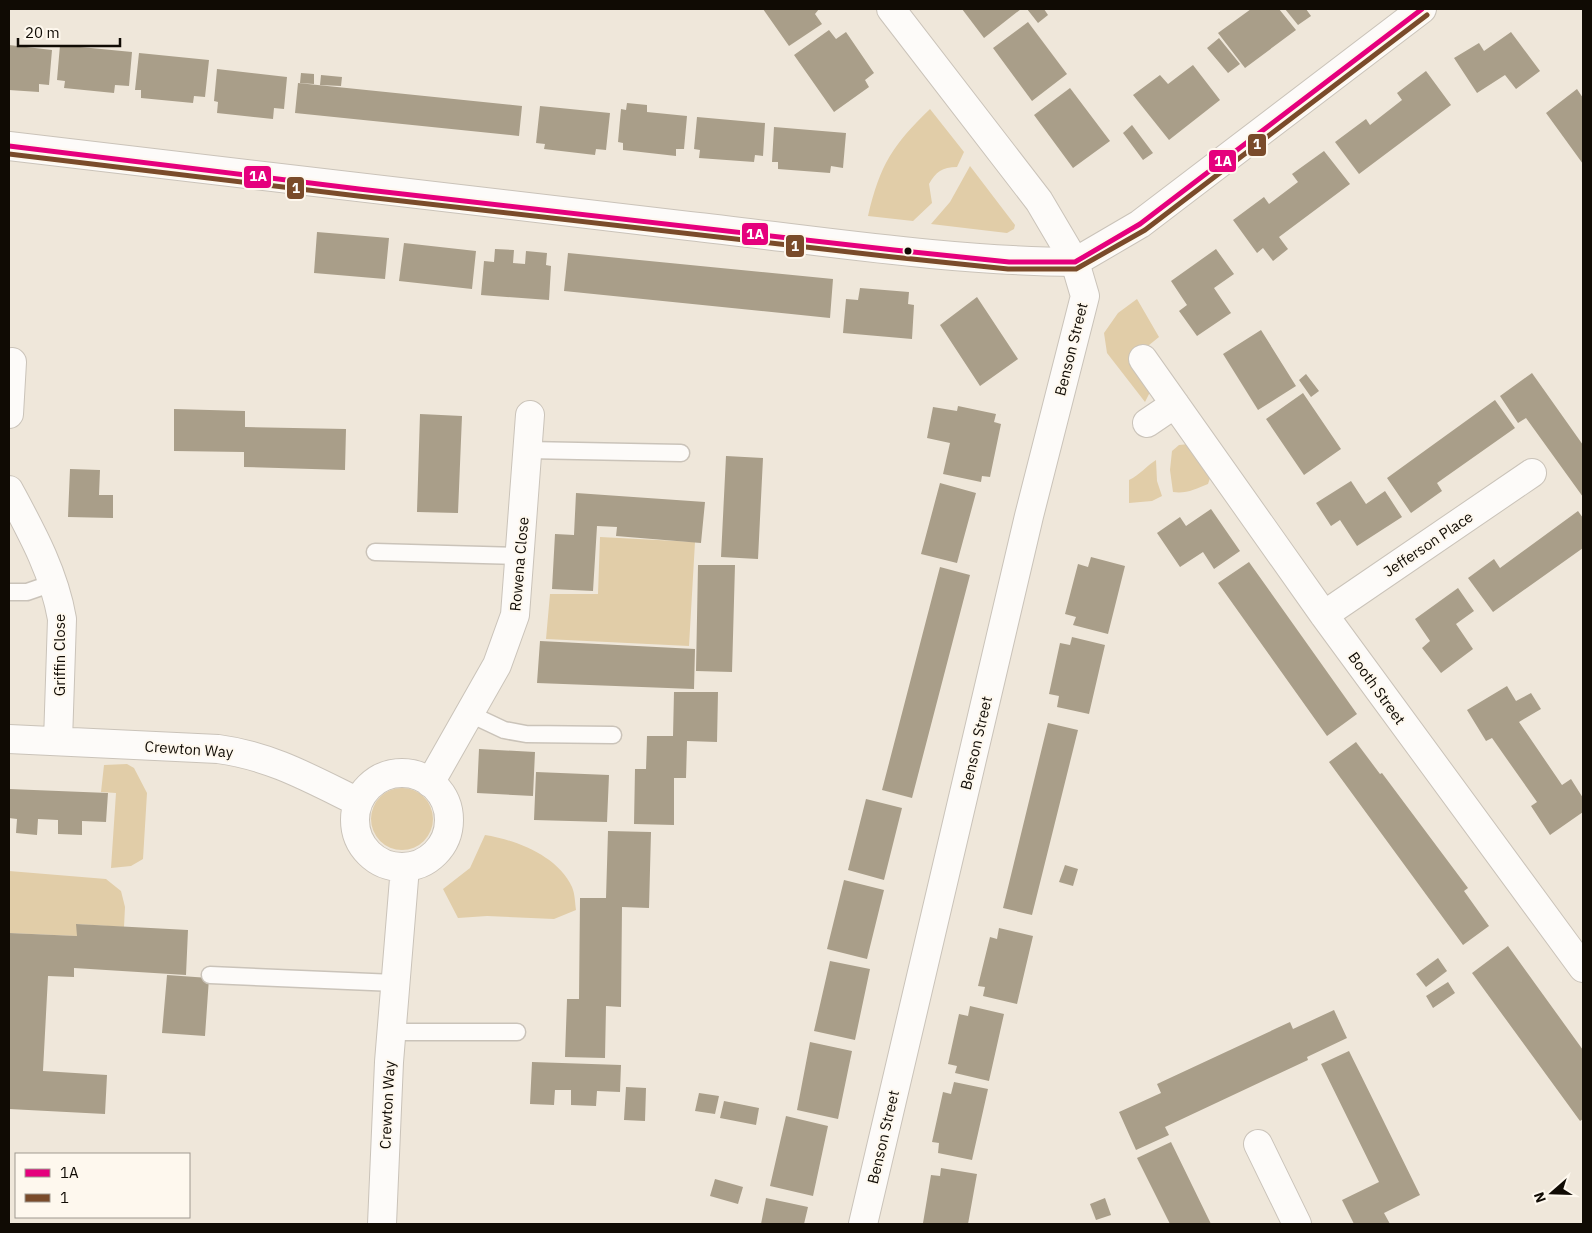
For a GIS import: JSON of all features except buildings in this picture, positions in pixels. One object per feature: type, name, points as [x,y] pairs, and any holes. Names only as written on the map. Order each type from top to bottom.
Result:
[{"type":"street","points":[[891,9],[1039,201],[1075,262]]},
{"type":"street","points":[[9,146],[359,189],[894,250],[1008,262],[1075,262],[1140,224],[1422,9]]},
{"type":"street","name":"Benson Street","points":[[863,1224],[1029,516],[1080,321],[1084,296],[1075,262]]},
{"type":"street","name":"Booth Street","points":[[1143,359],[1324,615],[1583,968]]},
{"type":"street","points":[[9,414],[12,362]]},
{"type":"street","points":[[1147,423],[1175,404]]},
{"type":"street","name":"Rowena Close","points":[[430,783],[497,665],[516,615],[530,414]]},
{"type":"street","name":"Jefferson Place","points":[[1324,615],[1532,473]]},
{"type":"street","name":"Griffin Close","points":[[9,490],[48,568],[62,619],[58,741]]},
{"type":"street","name":"Crewton Way","points":[[9,739],[218,749],[248,753],[281,765],[358,802]]},
{"type":"street","points":[[407,773],[422,777],[430,783],[444,800],[449,819],[447,834],[440,848],[429,859],[416,865],[398,868],[382,863],[371,856],[360,841],[354,821],[358,802],[365,790],[374,782],[386,776],[407,773]]},
{"type":"street","name":"Crewton Way","points":[[382,1224],[395,982],[405,867]]},
{"type":"street","points":[[1258,1144],[1296,1224]]},
{"type":"lane","points":[[527,450],[681,454]]},
{"type":"lane","points":[[375,552],[521,556]]},
{"type":"lane","points":[[9,592],[27,592],[53,583]]},
{"type":"lane","points":[[470,714],[504,730],[526,734],[613,735]]},
{"type":"lane","points":[[210,975],[395,982]]},
{"type":"lane","points":[[392,1032],[517,1032]]},
{"type":"shaded area","points":[[930,109],[964,152],[957,167],[943,169],[934,176],[929,184],[932,203],[913,221],[868,216],[878,182],[890,156],[906,134]]},
{"type":"shaded area","points":[[970,166],[1015,225],[1014,229],[1007,233],[931,224],[950,202]]},
{"type":"shaded area","points":[[1137,299],[1159,337],[1138,354],[1153,386],[1145,402],[1107,353],[1104,333],[1118,313]]},
{"type":"shaded area","points":[[1189,444],[1211,475],[1208,484],[1187,492],[1173,492],[1170,470],[1172,451],[1179,445]]},
{"type":"shaded area","points":[[1156,460],[1157,481],[1162,496],[1152,501],[1129,503],[1129,480]]},
{"type":"shaded area","points":[[600,537],[695,542],[689,646],[546,639],[550,594],[598,594]]},
{"type":"shaded area","points":[[127,764],[134,768],[147,793],[143,859],[131,866],[111,868],[116,793],[101,792],[104,765]]},
{"type":"shaded area","points":[[402,788],[414,790],[424,797],[431,807],[433,819],[431,831],[424,841],[414,848],[402,850],[390,848],[380,841],[373,831],[371,819],[373,807],[380,797],[390,790]]},
{"type":"shaded area","points":[[485,835],[522,845],[535,851],[557,866],[566,876],[572,887],[576,910],[554,919],[487,916],[458,918],[443,889],[470,868]]},
{"type":"shaded area","points":[[9,871],[106,879],[121,891],[125,907],[124,927],[77,924],[77,936],[9,933]]},
{"type":"transit line","name":"1A","points":[[9,146],[359,189],[894,250],[1009,262],[1075,262],[1140,224],[1422,9]]},
{"type":"transit line","name":"1","points":[[9,154],[893,257],[1008,269],[1076,269],[1145,230],[1427,15]]}]
